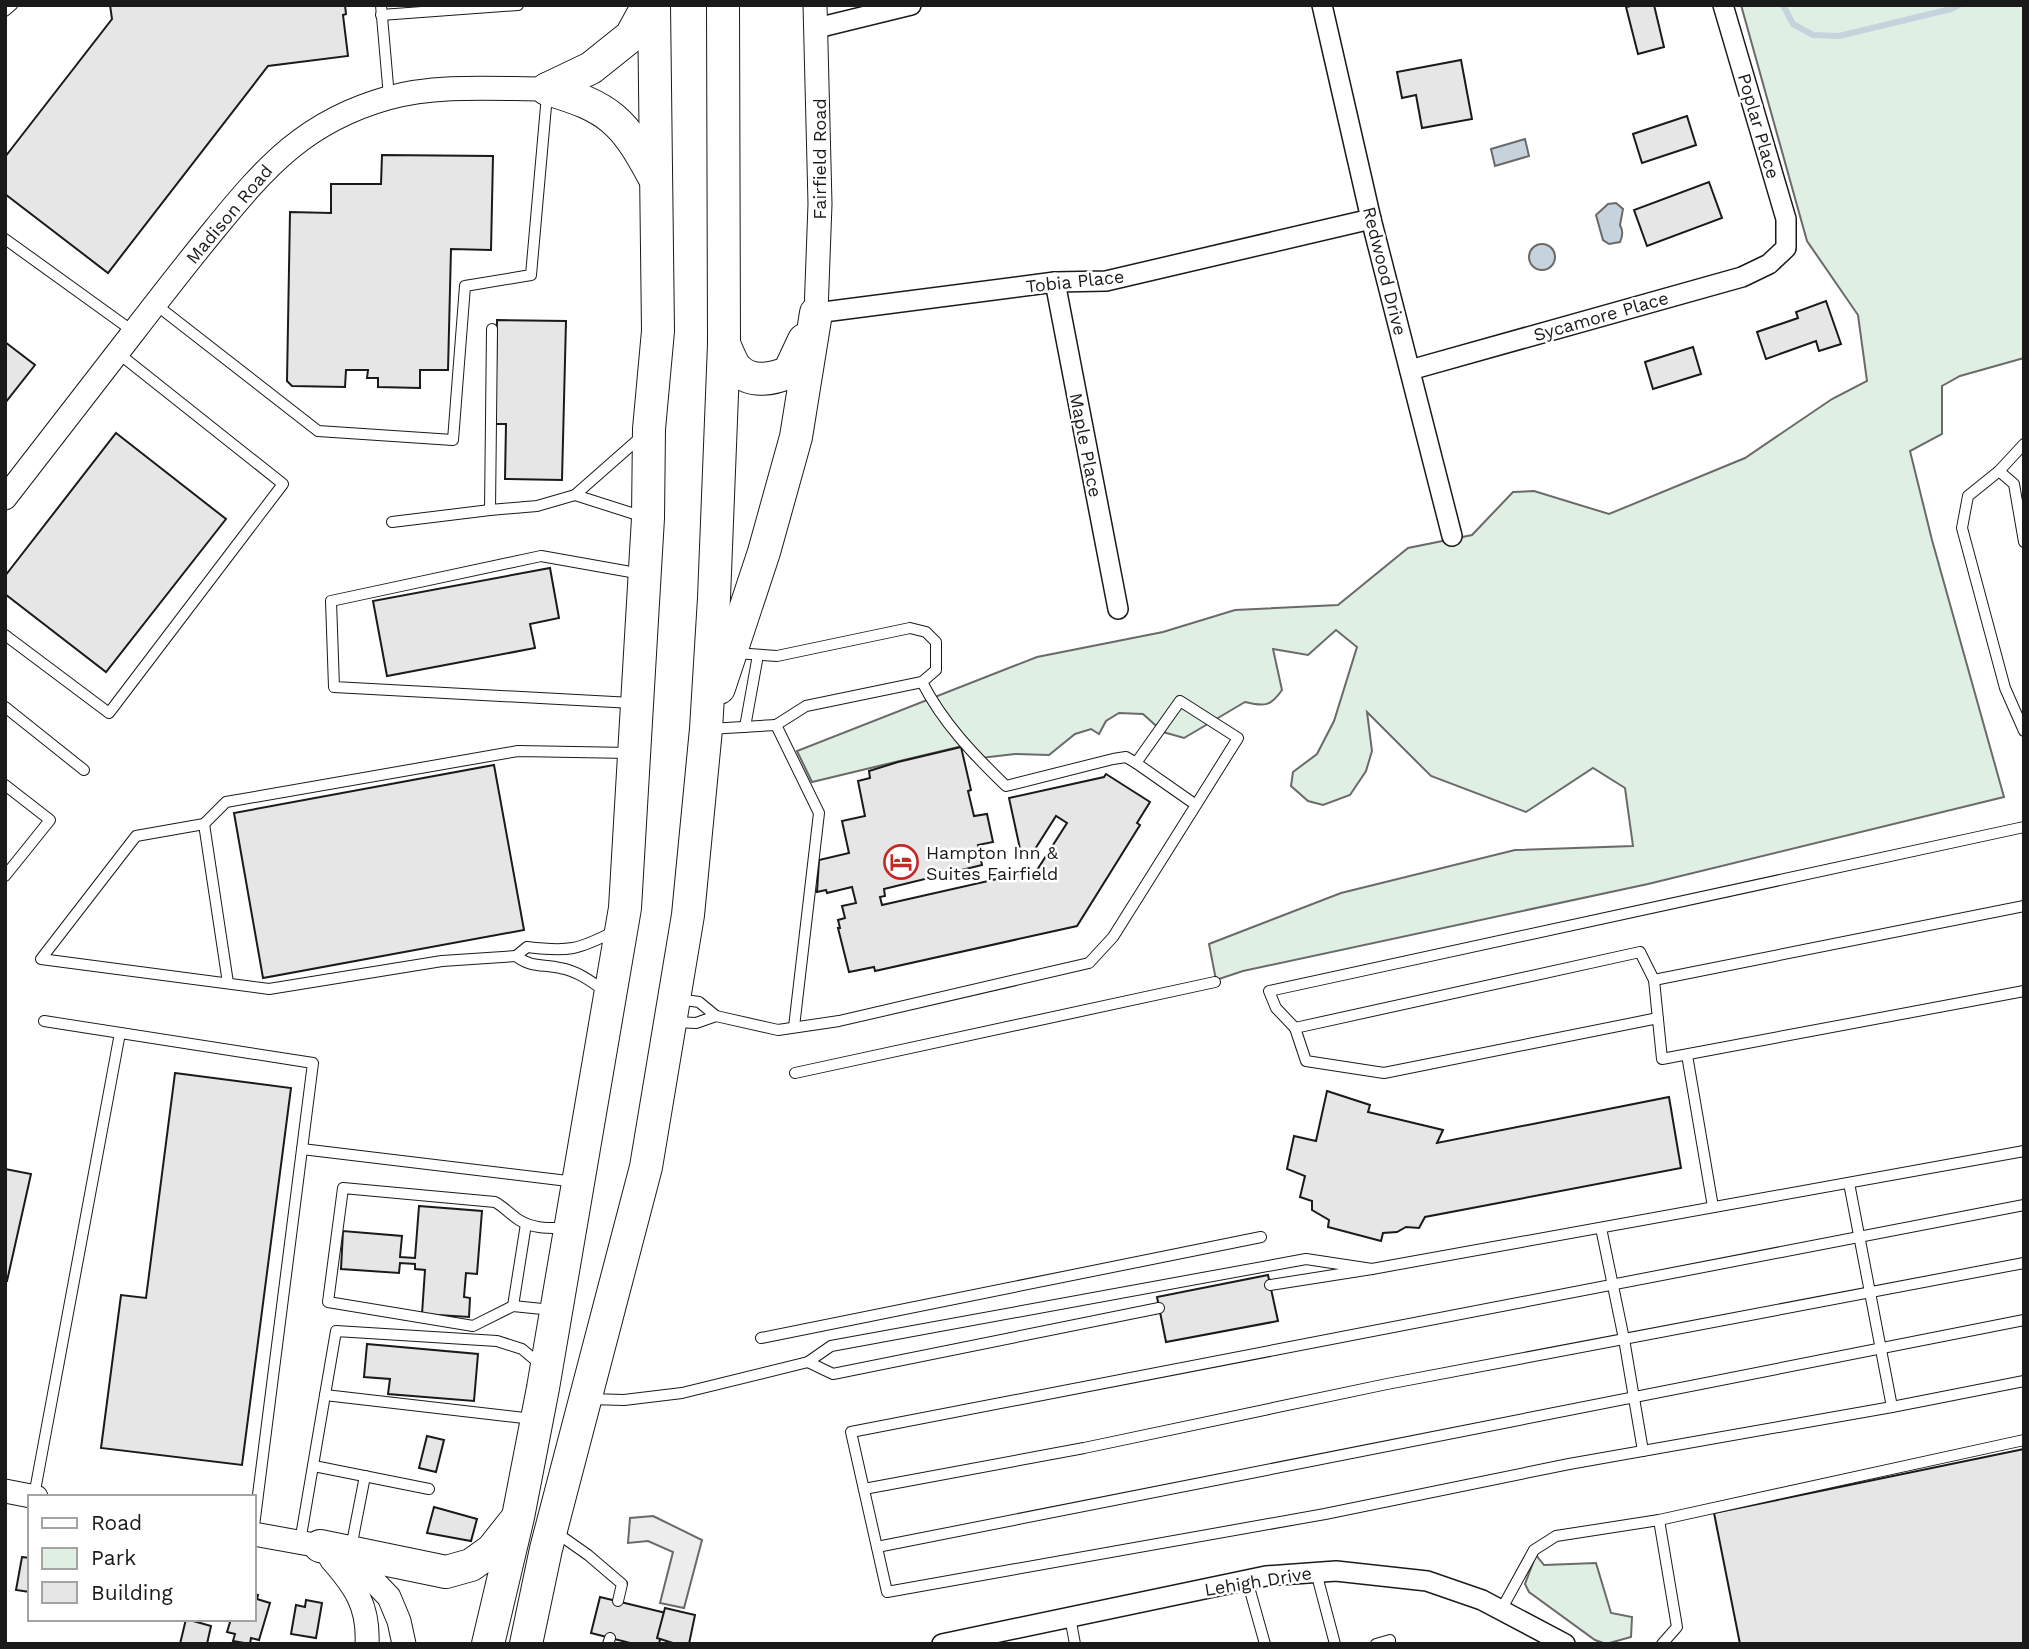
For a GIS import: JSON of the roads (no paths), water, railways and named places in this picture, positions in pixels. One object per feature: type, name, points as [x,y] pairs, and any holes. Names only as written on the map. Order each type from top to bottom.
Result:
[{"type":"highway","points":[[547,89],[591,68],[631,36],[648,5]]},
{"type":"highway","points":[[488,1644],[518,1517],[537,1420],[625,908],[648,518],[649,429],[658,331],[654,5]]},
{"type":"highway","points":[[526,1644],[551,1529],[646,1167],[688,915],[706,729],[724,344],[723,5]]},
{"type":"highway","points":[[547,89],[583,99],[619,122],[637,146],[657,183]]},
{"type":"highway","points":[[724,344],[738,370],[754,378],[772,380],[789,372],[816,313]]},
{"type":"highway","points":[[706,729],[745,654],[764,552],[796,437],[816,313]]},
{"type":"highway","points":[[310,1544],[446,1572],[471,1565],[492,1550],[518,1517]]},
{"type":"street","points":[[816,17],[911,5]]},
{"type":"street","name":"Redwood Drive","points":[[1322,5],[1371,219],[1452,536]]},
{"type":"street","name":"Poplar Place","points":[[1723,5],[1786,219],[1786,248]]},
{"type":"street","name":"Fairfield Road","points":[[816,17],[820,204],[816,313]]},
{"type":"street","name":"Madison Road","points":[[5,498],[155,303],[240,197],[280,155],[328,122],[389,98],[440,89],[547,89]]},
{"type":"street","name":"Tobia Place","points":[[816,313],[1055,282],[1106,281],[1371,219]]},
{"type":"street","name":"Sycamore Place","points":[[1410,370],[1742,277],[1769,264],[1786,248]]},
{"type":"street","name":"Maple Place","points":[[1055,282],[1118,609]]},
{"type":"street","points":[[5,1491],[28,1496]]},
{"type":"street","points":[[256,1534],[310,1544],[365,1571],[389,1597],[399,1621],[404,1644]]},
{"type":"street","points":[[310,1544],[351,1582],[366,1613],[367,1644]]},
{"type":"street","name":"Lehigh Drive","points":[[942,1644],[1266,1576],[1336,1571],[1427,1581],[1482,1600],[1565,1644]]},
{"type":"lane","points":[[5,11],[12,5]]},
{"type":"lane","points":[[389,98],[381,10],[518,5]]},
{"type":"lane","points":[[155,303],[318,431],[453,440],[465,286],[531,275],[547,89]]},
{"type":"lane","points":[[5,239],[134,332]]},
{"type":"lane","points":[[490,510],[492,329]]},
{"type":"lane","points":[[5,635],[110,713],[283,484],[118,352]]},
{"type":"lane","points":[[392,522],[537,506],[575,495],[649,429]]},
{"type":"lane","points":[[2024,444],[1999,471],[1968,496],[1962,528],[2005,688],[2024,731]]},
{"type":"lane","points":[[1999,471],[2014,484],[2024,542]]},
{"type":"lane","points":[[575,495],[648,518]]},
{"type":"lane","points":[[636,703],[334,687],[331,601],[541,556],[644,575]]},
{"type":"lane","points":[[706,729],[745,727],[776,725],[806,706],[922,682],[936,670],[936,642],[926,632],[910,628],[777,656],[745,654],[745,727]]},
{"type":"lane","points":[[922,682],[934,705],[961,740],[1006,786],[1126,757],[1196,804]]},
{"type":"lane","points":[[672,1010],[699,1002],[716,1016],[778,1030],[839,1021],[1089,962],[1112,937],[1238,738],[1180,701],[1136,763]]},
{"type":"lane","points":[[5,706],[84,770]]},
{"type":"lane","points":[[776,725],[819,813],[794,1027]]},
{"type":"lane","points":[[621,928],[574,949],[527,947],[516,956],[442,961],[269,989],[41,959],[136,836],[204,824],[226,802],[518,751],[634,753]]},
{"type":"lane","points":[[5,785],[50,820],[5,876]]},
{"type":"lane","points":[[204,824],[228,983]]},
{"type":"lane","points":[[1658,1018],[1384,1073],[1306,1061],[1295,1028],[1276,1008],[1269,990],[2024,827]]},
{"type":"lane","points":[[1654,981],[2024,906]]},
{"type":"lane","points":[[1295,1028],[1640,951],[1654,981],[1662,1059],[2024,991]]},
{"type":"lane","points":[[516,956],[526,964],[561,968],[575,973],[610,995]]},
{"type":"lane","points":[[794,1073],[1215,982]]},
{"type":"lane","points":[[672,1010],[696,1023],[716,1016]]},
{"type":"lane","points":[[44,1021],[313,1063],[256,1510]]},
{"type":"lane","points":[[35,1495],[120,1033]]},
{"type":"lane","points":[[1687,1055],[1713,1207]]},
{"type":"lane","points":[[302,1149],[578,1182]]},
{"type":"lane","points":[[1270,1285],[2024,1151]]},
{"type":"lane","points":[[1849,1183],[1892,1407]]},
{"type":"lane","points":[[556,1310],[513,1306],[473,1326],[328,1302],[343,1188],[495,1202],[534,1227],[570,1228]]},
{"type":"lane","points":[[2024,1205],[851,1432],[887,1592],[1325,1514],[1643,1451],[2024,1381]]},
{"type":"lane","points":[[513,1306],[526,1224]]},
{"type":"lane","points":[[1601,1228],[1643,1451]]},
{"type":"lane","points":[[761,1338],[1261,1237]]},
{"type":"lane","points":[[585,1398],[624,1400],[682,1393],[808,1363],[831,1346],[891,1333],[1306,1259],[1372,1269]]},
{"type":"lane","points":[[864,1489],[1084,1448],[1387,1384],[2024,1263]]},
{"type":"lane","points":[[808,1363],[833,1374],[1159,1308]]},
{"type":"lane","points":[[877,1547],[2024,1320]]},
{"type":"lane","points":[[310,1544],[314,1466],[336,1331],[497,1341],[522,1349],[546,1369]]},
{"type":"lane","points":[[325,1395],[537,1420]]},
{"type":"lane","points":[[1501,1610],[1534,1550],[1556,1536],[1659,1520],[2024,1440]]},
{"type":"lane","points":[[314,1466],[429,1489]]},
{"type":"lane","points":[[350,1552],[365,1476]]},
{"type":"lane","points":[[1659,1520],[1677,1627],[1662,1644]]},
{"type":"lane","points":[[551,1529],[622,1584],[618,1601]]},
{"type":"lane","points":[[1316,1572],[1335,1644]]},
{"type":"lane","points":[[1247,1580],[1265,1644]]},
{"type":"lane","points":[[1070,1617],[1075,1644]]},
{"type":"lane","points":[[1376,1644],[1390,1640],[1390,1644]]},
{"type":"waterway","points":[[1783,5],[1793,24],[1813,35],[1839,36],[1959,5]]},
{"type":"place","name":"Hampton Inn & Suites Fairfield","points":[[901,862]]}]
